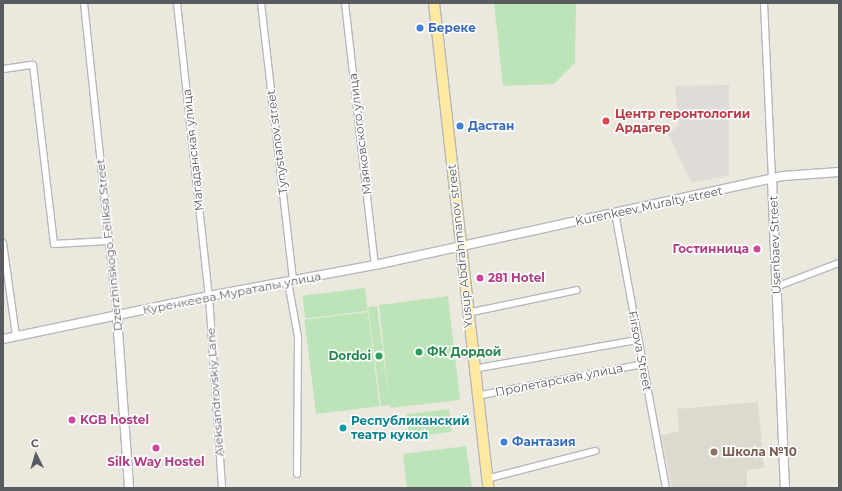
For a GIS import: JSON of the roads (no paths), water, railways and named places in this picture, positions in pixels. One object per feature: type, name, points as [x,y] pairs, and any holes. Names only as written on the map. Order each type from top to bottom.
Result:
[{"type":"main road","name":"Yusup Abdrahmanov street","points":[[434,3],[473,369],[487,483]]},
{"type":"street","name":"Dzerzhinskogo Feliksa Street","points":[[84,3],[117,316],[129,488]]},
{"type":"street","name":"Магаданская улица","points":[[177,3],[209,296]]},
{"type":"street","name":"Tynystanov street","points":[[261,3],[298,337],[297,474]]},
{"type":"street","name":"Маяковского улица","points":[[345,3],[375,266]]},
{"type":"street","name":"Usenbaev Street","points":[[764,3],[785,488]]},
{"type":"street","points":[[3,69],[33,65],[54,244],[108,241]]},
{"type":"street","name":"Kurenkeev Muralty street","points":[[460,247],[772,178],[839,172]]},
{"type":"street","name":"Firsova Street","points":[[614,213],[666,488]]},
{"type":"street","points":[[3,243],[16,336]]},
{"type":"street","name":"Куренкеева Мураталы улица","points":[[3,339],[209,296],[375,266],[460,247]]},
{"type":"street","points":[[776,287],[839,262]]},
{"type":"street","points":[[467,313],[577,290]]},
{"type":"street","name":"Aleksandrovskiy Lane","points":[[209,296],[222,488]]},
{"type":"street","points":[[473,369],[638,340]]},
{"type":"street","name":"Пролетарская улица","points":[[476,396],[642,364]]},
{"type":"street","points":[[487,483],[595,451]]},
{"type":"place","name":"Береке","points":[[420,28]]},
{"type":"place","name":"Центр геронтологии Ардагер","points":[[606,121]]},
{"type":"place","name":"Дастан","points":[[460,126]]},
{"type":"place","name":"Гостинница","points":[[757,249]]},
{"type":"place","name":"281 Hotel","points":[[480,278]]},
{"type":"place","name":"ФК Дордой","points":[[419,352]]},
{"type":"place","name":"Dordoi","points":[[379,356]]},
{"type":"place","name":"KGB hostel","points":[[72,420]]},
{"type":"place","name":"Республиканский театр кукол","points":[[343,428]]},
{"type":"place","name":"Фантазия","points":[[504,442]]},
{"type":"place","name":"Silk Way Hostel","points":[[156,448]]},
{"type":"place","name":"Школа №10","points":[[714,452]]}]
